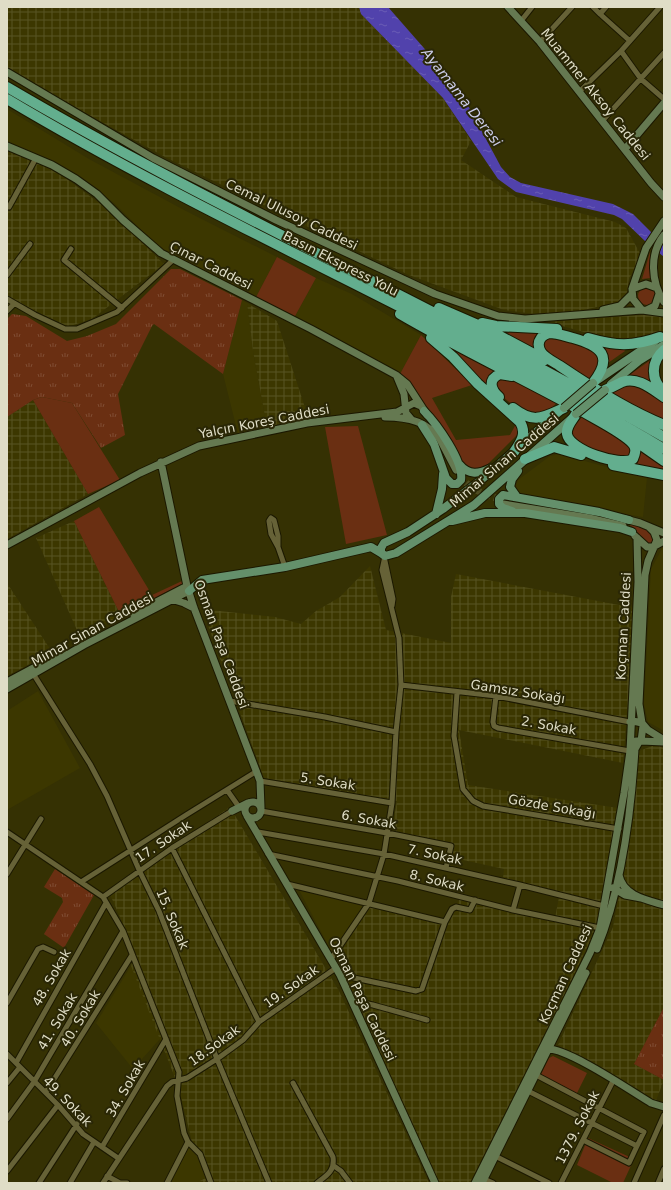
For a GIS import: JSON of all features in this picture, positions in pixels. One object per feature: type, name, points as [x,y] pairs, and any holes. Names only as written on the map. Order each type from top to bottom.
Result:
[{"type":"highway","name":"Basın Ekspress Yolu","points":[[7,87],[131,158],[528,361],[664,436]]},
{"type":"highway","name":"Basın Ekspress Yolu","points":[[7,99],[138,173],[535,376],[664,449]]},
{"type":"highway","points":[[320,267],[338,280],[392,309],[440,338],[626,434],[664,461]]},
{"type":"highway","points":[[344,267],[370,275],[445,311],[485,328],[566,371],[664,428]]},
{"type":"highway","points":[[392,309],[444,348],[478,384],[520,422],[523,429],[523,435],[514,452]]},
{"type":"highway","points":[[445,311],[486,324],[548,327],[616,344],[637,344],[663,339]]},
{"type":"highway","points":[[566,371],[540,351],[539,341],[543,335],[547,333],[560,335],[591,344],[599,349],[602,354],[604,364],[601,373],[593,383]]},
{"type":"highway","points":[[664,350],[656,358],[654,374],[658,386],[664,392]]},
{"type":"highway","points":[[525,381],[500,374],[493,378],[491,385],[494,393],[528,417],[546,417],[564,408]]},
{"type":"highway","points":[[604,390],[624,381],[632,381],[647,386],[664,397]]},
{"type":"highway","points":[[639,413],[664,424]]},
{"type":"highway","points":[[576,414],[569,424],[567,432],[569,439],[574,445],[625,462],[633,458],[636,451],[634,445],[608,426]]},
{"type":"highway","points":[[525,459],[549,448],[559,448],[618,466],[664,475]]},
{"type":"main road","name":"Muammer Aksoy Caddesi","points":[[508,7],[540,42],[664,197]]},
{"type":"main road","name":"Cemal Ulusoy Caddesi","points":[[7,72],[153,158],[287,225],[435,294],[498,316],[525,319],[644,310],[664,313]]},
{"type":"main road","points":[[625,149],[664,104]]},
{"type":"main road","name":"Çınar Caddesi","points":[[7,146],[36,158],[76,178],[97,194],[123,220],[160,253],[304,325],[396,374],[407,384],[456,470]]},
{"type":"main road","points":[[664,221],[655,254],[653,268],[658,291],[664,302]]},
{"type":"main road","points":[[658,291],[655,306],[644,310],[636,304],[632,292],[646,248],[661,235]]},
{"type":"main road","points":[[632,292],[646,284],[658,291]]},
{"type":"main road","name":"Cemal Ulusoy Caddesi","points":[[586,314],[620,306],[632,292]]},
{"type":"main road","name":"Mimar Sinan Caddesi","points":[[663,339],[474,505],[449,522],[396,553],[383,556],[381,548],[384,543],[408,532],[436,514],[503,462],[593,383],[663,339]]},
{"type":"main road","points":[[396,374],[404,394],[405,407],[411,419]]},
{"type":"main road","name":"Yalçın Koreş Caddesi","points":[[7,545],[161,462],[199,446],[307,423],[397,412],[414,403],[422,408]]},
{"type":"main road","points":[[422,408],[434,421],[457,461],[462,476],[461,480],[457,484],[452,484],[448,481],[434,444],[422,425]]},
{"type":"main road","points":[[365,416],[411,419],[422,425],[434,434],[458,478]]},
{"type":"main road","points":[[520,498],[510,490],[510,485],[525,459]]},
{"type":"main road","points":[[457,461],[469,472],[480,474],[503,462]]},
{"type":"main road","name":"Osman Paşa Caddesi","points":[[161,462],[188,588],[194,608],[260,781],[258,832]]},
{"type":"main road","points":[[436,514],[442,489],[443,471]]},
{"type":"main road","points":[[634,535],[620,528],[504,509],[499,504],[499,498],[502,495],[599,512],[628,520],[664,533]]},
{"type":"main road","points":[[628,520],[503,502],[616,523],[634,535],[648,548],[656,546],[664,541]]},
{"type":"main road","points":[[449,522],[484,513],[525,513]]},
{"type":"main road","points":[[649,527],[656,537],[656,546]]},
{"type":"main road","name":"Koçman Caddesi","points":[[475,1183],[590,953],[600,928],[619,829],[630,751],[630,722],[638,589],[634,535]]},
{"type":"main road","name":"Koçman Caddesi","points":[[483,1181],[594,955],[605,929],[616,892],[632,795],[635,748],[640,741],[642,724],[639,704],[644,584],[646,567],[656,546]]},
{"type":"main road","points":[[188,588],[202,580],[285,567],[367,548],[377,549],[383,556]]},
{"type":"main road","name":"Mimar Sinan Caddesi","points":[[7,689],[34,675],[84,645],[171,599],[188,588]]},
{"type":"main road","name":"Mimar Sinan Caddesi","points":[[7,682],[188,588]]},
{"type":"main road","points":[[171,599],[194,608]]},
{"type":"main road","points":[[630,722],[633,720],[642,724],[664,741]]},
{"type":"main road","points":[[630,736],[634,741],[664,741]]},
{"type":"main road","points":[[246,815],[245,806],[256,796],[260,781]]},
{"type":"main road","points":[[232,811],[253,818],[260,811],[257,802],[249,802]]},
{"type":"main road","name":"17. Sokak","points":[[232,811],[249,802]]},
{"type":"main road","name":"Osman Paşa Caddesi","points":[[246,815],[250,824],[258,832],[268,854],[340,975],[435,1183]]},
{"type":"main road","points":[[614,857],[615,869],[613,887],[616,892],[634,898],[642,898]]},
{"type":"main road","points":[[619,873],[624,887],[642,898],[664,905]]},
{"type":"main road","points":[[554,1039],[556,1046],[576,1059],[651,1103],[664,1107]]},
{"type":"main road","points":[[540,1055],[544,1050],[549,1049],[576,1059]]},
{"type":"street","points":[[521,21],[532,7]]},
{"type":"street","points":[[540,42],[572,7]]},
{"type":"street","points":[[593,7],[630,41]]},
{"type":"street","points":[[600,14],[606,7]]},
{"type":"street","points":[[579,92],[621,51],[660,7]]},
{"type":"street","points":[[621,51],[641,79],[664,99]]},
{"type":"street","points":[[603,120],[664,53]]},
{"type":"street","points":[[16,211],[8,206],[36,158]]},
{"type":"street","points":[[7,274],[30,244]]},
{"type":"street","points":[[71,249],[64,260],[122,308]]},
{"type":"street","points":[[7,299],[14,304],[65,329],[77,329],[101,321],[122,308],[173,260]]},
{"type":"street","points":[[7,311],[14,304]]},
{"type":"street","points":[[278,547],[276,525],[274,520],[271,518],[269,521],[271,534],[278,547],[285,567]]},
{"type":"street","points":[[331,959],[369,903],[384,854],[392,803],[396,732],[401,685],[399,638],[382,570],[383,556]]},
{"type":"street","name":"15. Sokak","points":[[34,675],[90,764],[131,850],[159,911],[217,1058],[269,1183]]},
{"type":"street","name":"Gamsız Sokağı","points":[[401,685],[457,693],[496,696],[630,722]]},
{"type":"street","name":"Gözde Sokağı","points":[[457,693],[454,736],[463,789],[473,801],[483,806],[619,829]]},
{"type":"street","name":"2. Sokak","points":[[496,696],[493,722],[494,726],[498,728],[630,751]]},
{"type":"street","points":[[230,701],[325,717],[396,732]]},
{"type":"street","points":[[81,882],[257,772]]},
{"type":"street","name":"5. Sokak","points":[[260,781],[392,803]]},
{"type":"street","points":[[227,790],[239,807]]},
{"type":"street","name":"17. Sokak","points":[[102,897],[140,872],[172,848],[232,811]]},
{"type":"street","name":"6. Sokak","points":[[260,811],[387,833],[450,846],[446,868]]},
{"type":"street","points":[[7,874],[41,819]]},
{"type":"street","points":[[7,832],[102,897],[123,931],[179,1072],[177,1096],[178,1109],[188,1142],[200,1154],[211,1183]]},
{"type":"street","name":"7. Sokak","points":[[258,832],[384,854],[604,906]]},
{"type":"street","points":[[172,848],[259,1022]]},
{"type":"street","name":"8. Sokak","points":[[268,854],[475,900],[513,910],[600,928]]},
{"type":"street","points":[[287,884],[445,922]]},
{"type":"street","points":[[513,910],[520,885]]},
{"type":"street","points":[[340,975],[416,991],[422,989],[445,922],[452,909],[456,907],[470,910],[475,900]]},
{"type":"street","name":"48. Sokak","points":[[16,1063],[106,903]]},
{"type":"street","name":"41. Sokak","points":[[8,1117],[34,1082],[123,931]]},
{"type":"street","points":[[7,1003],[38,949],[43,947],[54,952]]},
{"type":"street","name":"40. Sokak","points":[[46,1092],[132,955]]},
{"type":"street","name":"19. Sokak","points":[[259,1022],[336,968]]},
{"type":"street","points":[[353,1001],[427,1020]]},
{"type":"street","name":"18.Sokak","points":[[103,1183],[118,1158],[167,1086],[178,1080],[187,1078],[243,1040],[259,1022]]},
{"type":"street","name":"34. Sokak","points":[[102,1147],[166,1039]]},
{"type":"street","name":"49. Sokak","points":[[7,1054],[77,1124],[83,1134],[118,1158]]},
{"type":"street","points":[[7,1083],[20,1068]]},
{"type":"street","points":[[536,1075],[644,1132],[629,1163],[583,1140]]},
{"type":"street","name":"1379. Sokak","points":[[561,1183],[613,1081]]},
{"type":"street","points":[[293,1083],[333,1157],[334,1166],[332,1171],[317,1183]]},
{"type":"street","points":[[528,1091],[637,1146]]},
{"type":"street","points":[[7,1171],[58,1105]]},
{"type":"street","points":[[634,1183],[664,1115]]},
{"type":"street","points":[[40,1183],[77,1124]]},
{"type":"street","points":[[70,1183],[94,1142]]},
{"type":"street","points":[[168,1183],[188,1142]]},
{"type":"street","points":[[496,1156],[546,1182]]},
{"type":"street","points":[[334,1166],[341,1171],[350,1183]]},
{"type":"street","points":[[658,1183],[664,1170]]},
{"type":"street","points":[[107,1176],[120,1183],[127,1183]]},
{"type":"street","points":[[483,1181],[493,1183]]},
{"type":"shaded area","points":[[7,7],[359,7],[361,14],[443,98],[471,141],[461,160],[516,197],[615,222],[626,228],[641,255],[629,279],[626,297],[619,302],[579,311],[535,314],[504,310],[409,275],[167,158],[31,83],[7,67]]},
{"type":"shaded area","points":[[7,109],[89,159],[186,211],[277,257],[255,299],[167,255],[113,202],[54,163],[7,144]]},
{"type":"shaded area","points":[[7,150],[52,168],[107,209],[164,264],[92,319],[67,327],[16,301],[7,305]]},
{"type":"shaded area","points":[[316,278],[352,294],[421,335],[400,374],[294,318]]},
{"type":"shaded area","points":[[242,300],[247,303],[253,351],[267,427],[238,434],[223,374]]},
{"type":"shaded area","points":[[247,303],[277,321],[308,417],[267,427],[253,351]]},
{"type":"shaded area","points":[[655,314],[664,315],[664,330],[654,336],[616,341],[548,322]]},
{"type":"shaded area","points":[[33,400],[88,494],[7,539],[7,417]]},
{"type":"shaded area","points":[[559,454],[647,478],[643,517],[525,497],[517,492],[516,485],[518,480],[550,456]]},
{"type":"shaded area","points":[[74,521],[121,616],[80,637],[36,538]]},
{"type":"shaded area","points":[[664,545],[664,731],[648,722],[644,704],[651,569]]},
{"type":"shaded area","points":[[370,566],[386,630],[451,643],[451,597],[456,574],[635,608],[623,763],[459,730],[468,785],[618,808],[598,924],[560,1005],[470,1183],[438,1183],[336,960],[370,906],[444,924],[460,899],[555,918],[560,892],[503,878],[504,869],[454,858],[453,851],[392,830],[397,801],[264,778],[202,609],[275,617],[301,624],[316,611],[340,597]]},
{"type":"shaded area","points":[[7,583],[52,652],[7,676]]},
{"type":"shaded area","points":[[38,691],[80,768],[7,810],[7,711]]},
{"type":"shaded area","points":[[655,745],[664,748],[664,1007],[634,1064],[664,1080],[655,1103],[620,1084],[558,1045],[613,927],[621,886],[639,751]]},
{"type":"shaded area","points":[[230,807],[339,991],[429,1183],[195,1183],[206,1178],[196,1154],[189,1147],[192,1142],[179,1088],[131,966],[136,953],[108,890]]},
{"type":"shaded area","points":[[299,890],[370,906],[336,960]]},
{"type":"shaded area","points":[[131,966],[161,1038],[133,1069],[96,1023]]},
{"type":"shaded area","points":[[189,1147],[196,1154],[206,1178],[195,1183],[170,1183]]},
{"type":"green space","points":[[650,252],[651,278],[642,279]]},
{"type":"green space","points":[[277,257],[316,278],[294,318],[255,299]]},
{"type":"green space","points":[[171,269],[180,269],[242,300],[223,374],[154,324],[118,394],[125,435],[101,448],[72,403],[42,397],[33,400],[7,417],[7,319],[12,314],[26,316],[67,341],[87,336],[116,324]]},
{"type":"green space","points":[[647,287],[653,290],[656,296],[653,302],[647,305],[641,302],[638,296],[641,290]]},
{"type":"green space","points":[[495,328],[547,330],[535,349]]},
{"type":"green space","points":[[421,335],[472,385],[432,398],[456,440],[510,435],[516,424],[520,432],[485,467],[477,470],[461,463],[409,383],[400,374]]},
{"type":"green space","points":[[553,337],[582,346],[591,350],[597,356],[599,362],[596,370],[587,380],[546,354],[543,342],[547,338]]},
{"type":"green space","points":[[600,345],[624,349],[625,351],[608,363],[607,355]]},
{"type":"green space","points":[[446,346],[496,370],[487,387]]},
{"type":"green space","points":[[652,359],[653,385],[628,376]]},
{"type":"green space","points":[[498,378],[509,379],[558,402],[550,409],[540,414],[533,414],[521,410],[508,401],[498,390],[496,384]]},
{"type":"green space","points":[[629,385],[642,389],[664,403],[664,422],[612,393],[620,387]]},
{"type":"green space","points":[[42,397],[72,403],[120,480],[88,494],[33,400]]},
{"type":"green space","points":[[582,417],[630,445],[631,455],[623,459],[585,447],[573,437],[576,424]]},
{"type":"green space","points":[[358,426],[387,535],[346,544],[325,427]]},
{"type":"green space","points":[[639,449],[664,464],[664,472],[631,464]]},
{"type":"green space","points":[[99,507],[152,595],[182,581],[182,584],[121,616],[74,521]]},
{"type":"green space","points":[[626,523],[646,529],[654,539],[652,544],[650,545],[647,543],[630,525]]},
{"type":"green space","points":[[55,869],[94,895],[64,948],[44,934],[63,902],[62,898],[44,887]]},
{"type":"green space","points":[[664,1007],[664,1080],[634,1064]]},
{"type":"green space","points":[[553,1056],[587,1073],[576,1095],[540,1076],[549,1058]]},
{"type":"green space","points":[[588,1138],[634,1159],[623,1183],[613,1183],[577,1165]]},
{"type":"water","points":[[359,7],[388,7],[458,87],[501,167],[510,177],[521,183],[613,204],[633,214],[653,234],[646,242],[622,219],[614,215],[516,192],[498,179],[443,98],[361,14]]},
{"type":"waterway","name":"Ayamama Deresi","points":[[653,241],[664,252]]},
{"type":"tunnel","points":[[459,475],[473,488],[503,500]]}]
